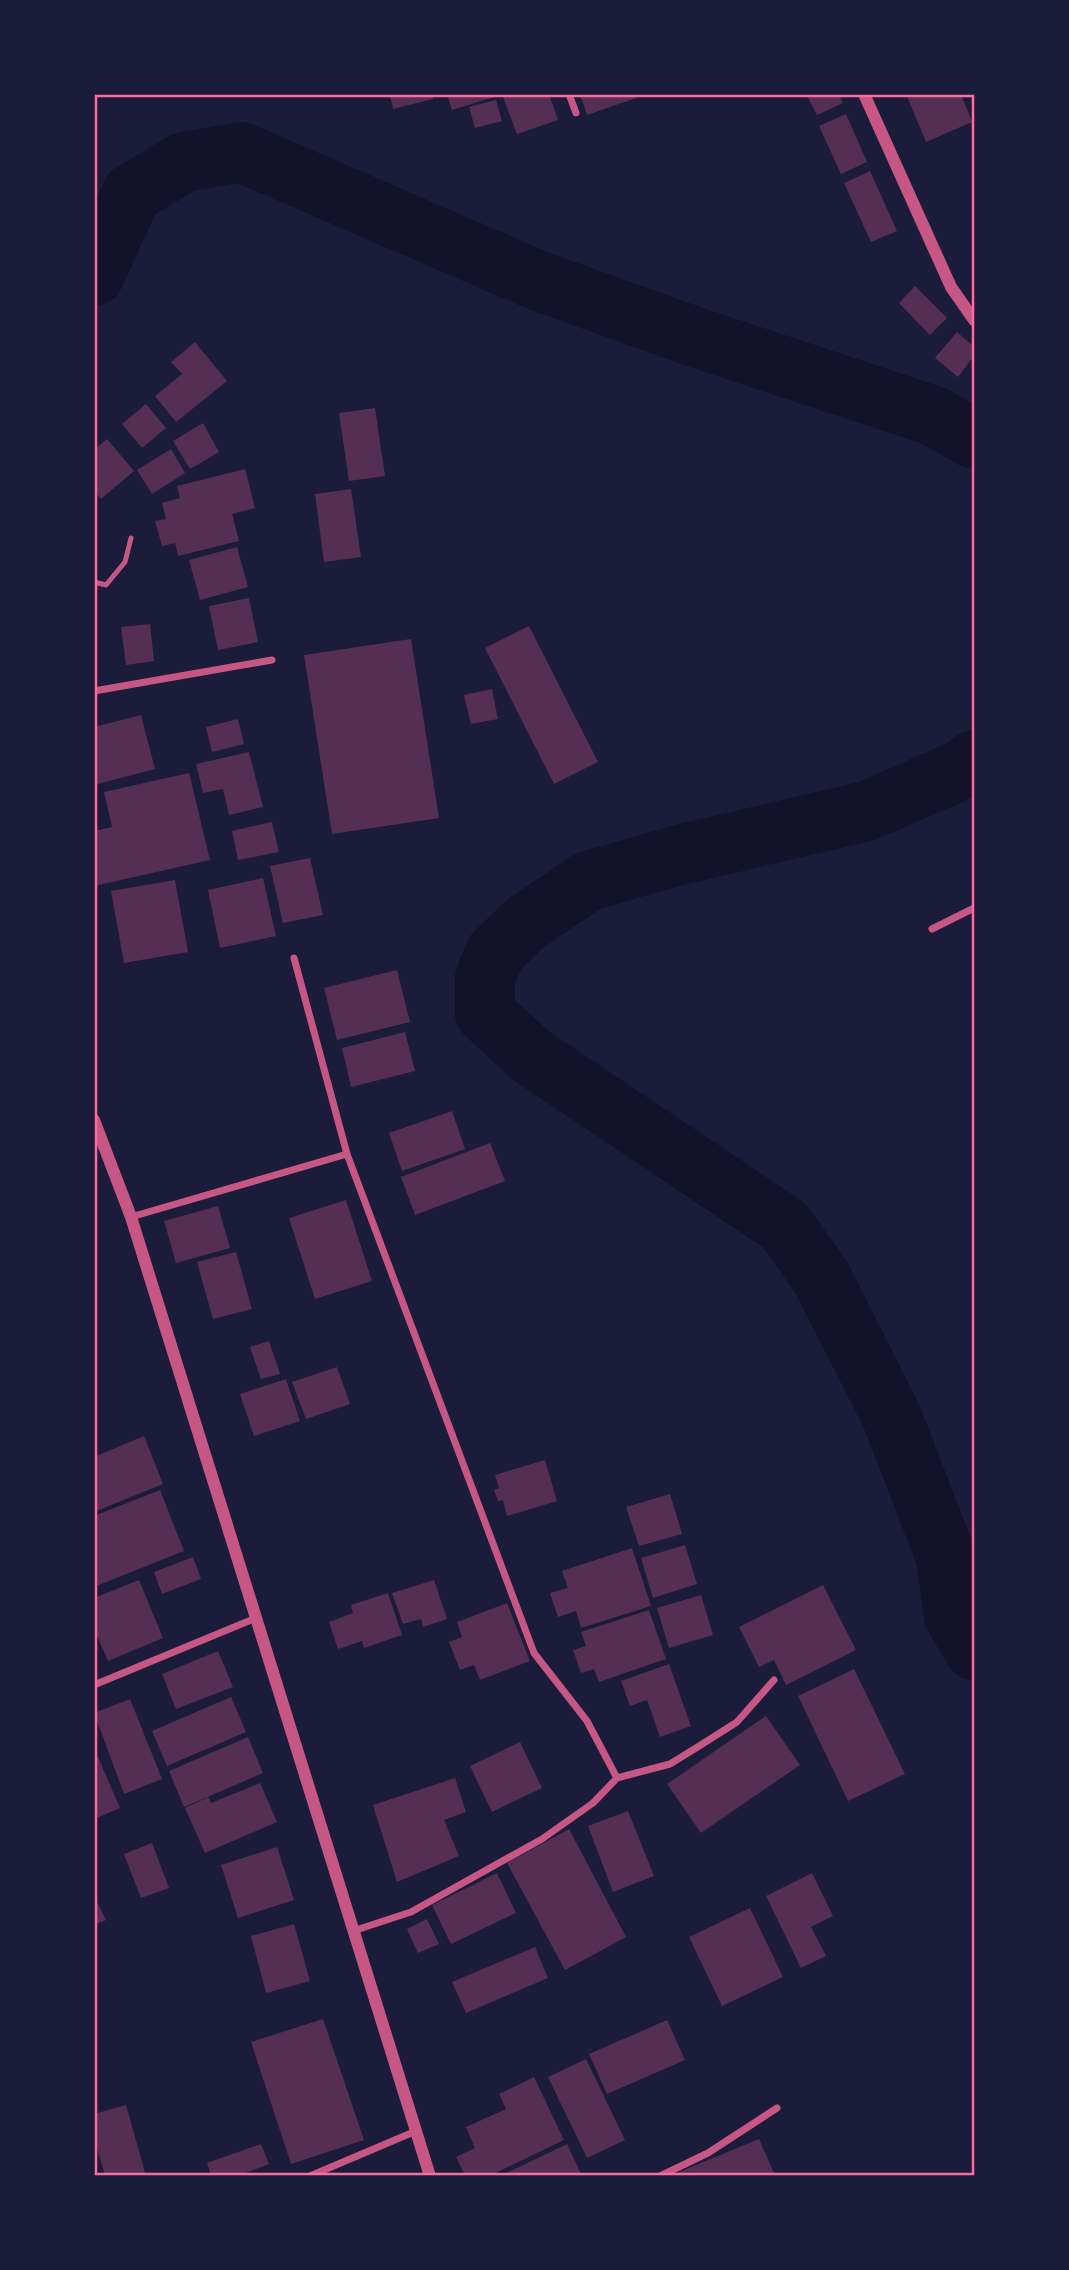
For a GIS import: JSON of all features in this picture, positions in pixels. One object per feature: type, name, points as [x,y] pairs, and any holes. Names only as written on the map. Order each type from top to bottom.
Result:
[{"type":"street","points":[[569,94],[576,113]]},
{"type":"street","points":[[864,94],[951,287],[975,320]]},
{"type":"street","points":[[94,691],[272,660]]},
{"type":"street","points":[[932,929],[975,908]]},
{"type":"street","points":[[294,958],[347,1154],[534,1653],[587,1721],[617,1778]]},
{"type":"street","points":[[94,1120],[131,1217],[430,2175]]},
{"type":"street","points":[[131,1217],[347,1154]]},
{"type":"street","points":[[94,1685],[256,1618]]},
{"type":"street","points":[[352,1931],[411,1912],[542,1839],[593,1803],[617,1778],[670,1764],[737,1722],[774,1680]]},
{"type":"street","points":[[660,2175],[708,2153],[777,2108]]},
{"type":"street","points":[[310,2175],[416,2131]]},
{"type":"lane","points":[[94,582],[106,586],[125,562],[131,538]]},
{"type":"building","points":[[390,94],[432,94],[433,99],[393,109]]},
{"type":"building","points":[[447,94],[501,94],[501,95],[452,110]]},
{"type":"building","points":[[502,94],[549,94],[558,120],[517,134]]},
{"type":"building","points":[[580,94],[635,94],[636,98],[587,115]]},
{"type":"building","points":[[806,94],[839,94],[843,103],[817,115]]},
{"type":"building","points":[[906,94],[961,94],[972,122],[926,142]]},
{"type":"building","points":[[496,100],[502,121],[475,128],[469,107]]},
{"type":"building","points":[[846,114],[867,162],[841,174],[819,126]]},
{"type":"building","points":[[870,171],[897,231],[871,242],[844,183]]},
{"type":"building","points":[[915,286],[947,318],[930,335],[899,303]]},
{"type":"building","points":[[957,332],[974,347],[974,356],[958,377],[935,358]]},
{"type":"building","points":[[195,342],[227,381],[176,422],[155,396],[182,374],[171,362]]},
{"type":"building","points":[[146,404],[166,428],[142,448],[122,424]]},
{"type":"building","points":[[375,408],[385,476],[349,481],[339,413]]},
{"type":"building","points":[[203,423],[219,452],[190,469],[173,441]]},
{"type":"building","points":[[107,439],[134,471],[101,499],[94,491],[94,450]]},
{"type":"building","points":[[171,449],[185,473],[152,494],[137,470]]},
{"type":"building","points":[[245,469],[255,508],[232,514],[239,541],[178,556],[175,543],[162,546],[155,521],[166,519],[162,503],[180,498],[177,486]]},
{"type":"building","points":[[351,489],[361,557],[324,562],[315,494]]},
{"type":"building","points":[[237,547],[248,587],[200,600],[189,560]]},
{"type":"building","points":[[249,598],[258,642],[218,650],[209,606]]},
{"type":"building","points":[[150,624],[154,661],[126,665],[121,627]]},
{"type":"building","points":[[529,626],[598,762],[554,784],[485,648]]},
{"type":"building","points":[[411,639],[439,818],[332,834],[304,655]]},
{"type":"building","points":[[492,689],[498,719],[471,724],[464,695]]},
{"type":"building","points":[[141,715],[155,769],[94,785],[94,727]]},
{"type":"building","points":[[238,719],[244,744],[212,752],[206,727]]},
{"type":"building","points":[[249,752],[263,807],[229,815],[223,789],[203,793],[196,764]]},
{"type":"building","points":[[189,773],[210,860],[94,886],[94,831],[112,827],[104,792]]},
{"type":"building","points":[[272,822],[279,852],[238,860],[232,831]]},
{"type":"building","points":[[310,858],[323,915],[283,923],[270,866]]},
{"type":"building","points":[[263,878],[276,936],[220,948],[208,890]]},
{"type":"building","points":[[175,880],[188,952],[124,963],[111,891]]},
{"type":"building","points":[[397,970],[410,1022],[337,1040],[324,988]]},
{"type":"building","points":[[405,1032],[415,1071],[351,1087],[342,1048]]},
{"type":"building","points":[[452,1111],[465,1149],[402,1171],[389,1133]]},
{"type":"building","points":[[490,1143],[505,1181],[415,1215],[401,1177]]},
{"type":"building","points":[[346,1200],[372,1281],[315,1299],[289,1218]]},
{"type":"building","points":[[218,1206],[230,1248],[176,1263],[164,1221]]},
{"type":"building","points":[[236,1252],[252,1309],[213,1319],[197,1262]]},
{"type":"building","points":[[269,1341],[280,1374],[261,1379],[250,1347]]},
{"type":"building","points":[[337,1367],[350,1404],[306,1419],[292,1382]]},
{"type":"building","points":[[286,1379],[300,1421],[254,1436],[240,1394]]},
{"type":"building","points":[[144,1436],[163,1484],[94,1512],[94,1457]]},
{"type":"building","points":[[545,1460],[557,1501],[507,1516],[503,1500],[498,1501],[494,1490],[499,1488],[495,1475]]},
{"type":"building","points":[[160,1490],[184,1551],[94,1587],[94,1516]]},
{"type":"building","points":[[670,1494],[682,1534],[639,1546],[626,1507]]},
{"type":"building","points":[[685,1545],[697,1584],[653,1598],[641,1558]]},
{"type":"building","points":[[632,1548],[651,1606],[581,1628],[576,1611],[558,1617],[550,1593],[568,1588],[562,1571]]},
{"type":"building","points":[[193,1557],[201,1579],[162,1594],[154,1572]]},
{"type":"building","points":[[139,1580],[163,1638],[108,1661],[94,1629],[94,1598]]},
{"type":"building","points":[[434,1580],[447,1619],[423,1627],[421,1619],[403,1624],[392,1593]]},
{"type":"building","points":[[823,1585],[856,1650],[786,1685],[774,1660],[759,1667],[739,1627]]},
{"type":"building","points":[[388,1593],[402,1635],[364,1648],[362,1641],[338,1649],[329,1622],[353,1613],[351,1605]]},
{"type":"building","points":[[701,1595],[713,1635],[669,1648],[657,1608]]},
{"type":"building","points":[[507,1603],[530,1661],[480,1680],[474,1665],[460,1670],[449,1642],[462,1637],[457,1622]]},
{"type":"building","points":[[649,1610],[666,1659],[599,1682],[594,1669],[581,1673],[573,1650],[586,1646],[581,1632]]},
{"type":"building","points":[[218,1651],[233,1687],[176,1709],[162,1674]]},
{"type":"building","points":[[669,1664],[691,1726],[660,1737],[647,1700],[630,1706],[621,1681]]},
{"type":"building","points":[[854,1669],[905,1774],[848,1801],[798,1696]]},
{"type":"building","points":[[231,1697],[246,1732],[167,1766],[152,1731]]},
{"type":"building","points":[[130,1699],[162,1779],[124,1794],[94,1713]]},
{"type":"building","points":[[766,1716],[800,1765],[701,1833],[667,1784]]},
{"type":"building","points":[[248,1737],[263,1773],[184,1807],[169,1771]]},
{"type":"building","points":[[520,1742],[542,1788],[492,1812],[470,1766]]},
{"type":"building","points":[[94,1748],[120,1808],[94,1819]]},
{"type":"building","points":[[455,1778],[466,1812],[444,1820],[459,1856],[397,1882],[373,1805]]},
{"type":"building","points":[[260,1783],[277,1822],[205,1853],[185,1808],[208,1797],[211,1803]]},
{"type":"building","points":[[628,1811],[654,1876],[613,1892],[588,1826]]},
{"type":"building","points":[[569,1829],[626,1937],[565,1970],[507,1863]]},
{"type":"building","points":[[152,1843],[169,1888],[141,1898],[124,1854]]},
{"type":"building","points":[[277,1847],[294,1900],[238,1918],[221,1865]]},
{"type":"building","points":[[497,1873],[516,1913],[451,1944],[432,1905]]},
{"type":"building","points":[[812,1873],[833,1916],[811,1927],[826,1956],[801,1968],[766,1896]]},
{"type":"building","points":[[94,1896],[106,1920],[94,1925]]},
{"type":"building","points":[[750,1908],[783,1977],[722,2006],[689,1937]]},
{"type":"building","points":[[427,1919],[439,1944],[418,1953],[407,1929]]},
{"type":"building","points":[[294,1924],[310,1981],[266,1993],[251,1936]]},
{"type":"building","points":[[535,1947],[548,1978],[466,2013],[452,1982]]},
{"type":"building","points":[[323,2019],[364,2140],[291,2164],[251,2042]]},
{"type":"building","points":[[667,2020],[685,2060],[607,2094],[589,2054]]},
{"type":"building","points":[[586,2059],[625,2140],[587,2158],[548,2077]]},
{"type":"building","points":[[534,2077],[564,2140],[489,2176],[465,2176],[456,2157],[475,2148],[466,2127],[506,2109],[499,2094]]},
{"type":"building","points":[[126,2105],[146,2176],[105,2176],[94,2137],[94,2114]]},
{"type":"building","points":[[759,2139],[775,2175],[672,2175]]},
{"type":"building","points":[[261,2144],[269,2164],[237,2176],[211,2176],[207,2163]]},
{"type":"building","points":[[567,2144],[582,2176],[500,2176]]},
{"type":"waterway","points":[[94,276],[132,193],[184,162],[241,152],[539,281],[692,336],[934,416],[974,439]]},
{"type":"waterway","points":[[974,760],[965,768],[867,811],[679,855],[588,881],[526,923],[495,953],[485,978],[485,1013],[530,1055],[784,1225],[821,1277],[891,1415],[946,1557],[954,1616],[974,1650]]}]
